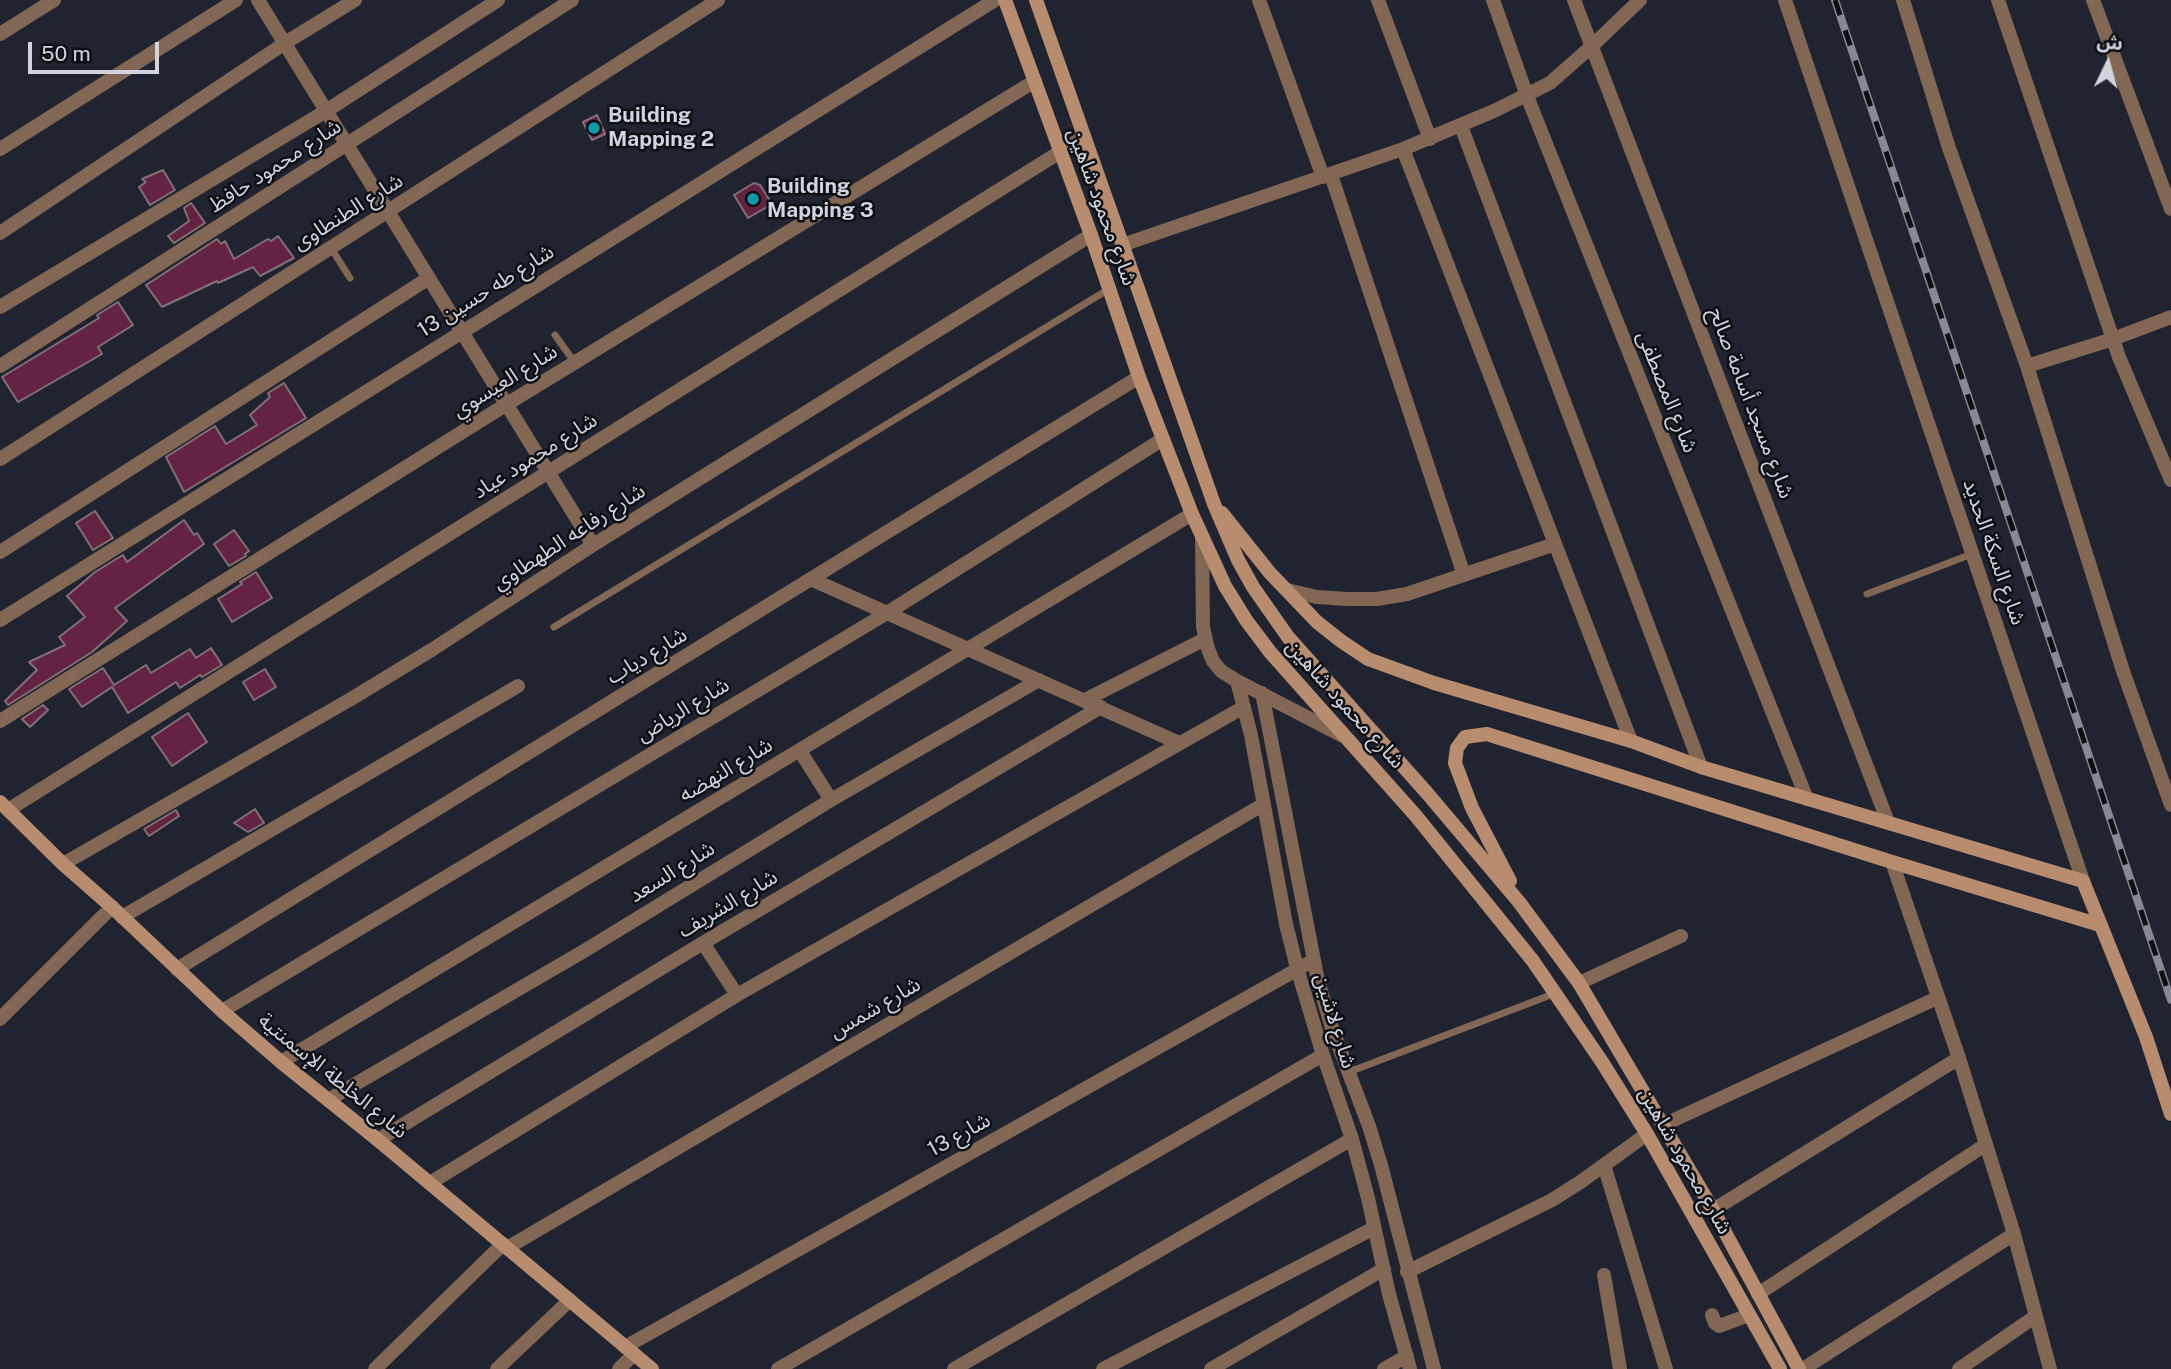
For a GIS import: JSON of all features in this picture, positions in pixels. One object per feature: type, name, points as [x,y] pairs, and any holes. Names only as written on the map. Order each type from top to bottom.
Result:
[{"type":"main road","name":"شارع محمود شاهين","points":[[1005,0],[1091,235],[1139,377],[1192,514],[1225,586],[1246,620],[1291,678],[1416,816],[1475,887],[1556,993],[1647,1134],[1780,1369]]},
{"type":"main road","name":"شارع محمود شاهين","points":[[1036,0],[1214,504],[1243,569],[1288,637],[1427,793],[1519,902],[1579,983],[1713,1210],[1801,1369]]},
{"type":"main road","points":[[1214,504],[1317,621],[1368,659],[1434,683],[1631,741],[1702,767],[2083,881]]},
{"type":"main road","points":[[1519,902],[1472,808],[1455,763],[1457,748],[1465,737],[1487,734],[2100,925]]},
{"type":"main road","name":"شارع الخلطة الإسمنتية","points":[[4,806],[222,1011],[652,1369]]},
{"type":"main road","name":"شارع السكة الحديد","points":[[2083,881],[2146,1037],[2171,1114]]},
{"type":"street","points":[[0,34],[54,0]]},
{"type":"street","points":[[0,149],[236,0]]},
{"type":"street","points":[[258,0],[593,545]]},
{"type":"street","points":[[0,233],[285,43],[355,0]]},
{"type":"street","points":[[0,307],[326,111],[498,0]]},
{"type":"street","name":"شارع محمود حافظ","points":[[0,366],[572,0]]},
{"type":"street","name":"شارع الطنطاوى","points":[[0,459],[719,0]]},
{"type":"street","name":"شارع طه حسين 13","points":[[0,620],[995,0]]},
{"type":"street","points":[[1259,0],[1327,176],[1464,575]]},
{"type":"street","points":[[1378,0],[1430,139]]},
{"type":"street","name":"شارع المصطفى","points":[[1493,0],[1527,96],[1807,799]]},
{"type":"street","name":"شارع مسجد أسامة صالح","points":[[1574,0],[1888,822]]},
{"type":"street","points":[[1122,245],[1403,149],[1527,96],[1550,83],[1640,0]]},
{"type":"street","name":"شارع السكة الحديد","points":[[1785,0],[2083,881]]},
{"type":"street","points":[[1903,0],[1949,148],[2027,366],[2123,671],[2171,805]]},
{"type":"street","points":[[1998,0],[2113,339],[2171,480]]},
{"type":"street","points":[[2093,0],[2171,209]]},
{"type":"street","name":"شارع العيسوي","points":[[0,721],[507,404],[1035,81]]},
{"type":"street","points":[[1461,126],[1702,767]]},
{"type":"street","name":"شارع محمود عياد","points":[[4,806],[549,472],[1084,137]]},
{"type":"street","points":[[1403,149],[1631,741]]},
{"type":"street","name":"شارع رفاعه الطهطاوي","points":[[63,864],[433,649],[593,545],[1091,235]]},
{"type":"street","points":[[0,552],[429,278]]},
{"type":"street","points":[[2027,366],[2113,339],[2171,317]]},
{"type":"street","name":"شارع دياب","points":[[177,969],[1139,377]]},
{"type":"street","name":"شارع الرياض","points":[[222,1011],[887,612],[1163,439]]},
{"type":"street","name":"شارع النهضه","points":[[281,1062],[1192,514]]},
{"type":"street","points":[[1202,534],[1205,639],[1213,661],[1221,671],[1237,681],[1348,738]]},
{"type":"street","points":[[1287,590],[1347,600],[1407,594],[1555,544]]},
{"type":"street","points":[[813,580],[1179,743]]},
{"type":"street","points":[[1086,700],[1205,639]]},
{"type":"street","name":"شارع السعد","points":[[328,1100],[584,951],[831,800],[1039,680]]},
{"type":"street","name":"شارع لاشين","points":[[1237,681],[1251,736],[1286,924],[1297,968],[1322,1055],[1352,1139],[1408,1362]]},
{"type":"street","points":[[0,1019],[117,912],[517,686]]},
{"type":"street","name":"شارع لاشين","points":[[1262,693],[1325,1005],[1368,1126],[1388,1192],[1434,1369]]},
{"type":"street","name":"شارع الشريف","points":[[379,1140],[703,943],[1101,707]]},
{"type":"street","points":[[430,1183],[737,995],[1244,707]]},
{"type":"street","points":[[1251,736],[1270,733]]},
{"type":"street","points":[[800,751],[831,800]]},
{"type":"street","name":"شارع شمس","points":[[375,1369],[505,1246],[1264,804]]},
{"type":"street","points":[[1892,862],[1959,1058],[2014,1234],[2050,1369]]},
{"type":"street","points":[[1579,983],[1681,936]]},
{"type":"street","points":[[703,943],[737,995]]},
{"type":"street","name":"شارع 13","points":[[618,1369],[630,1351],[1314,960]]},
{"type":"street","points":[[1663,1125],[1937,998]]},
{"type":"street","points":[[778,1369],[1322,1055]]},
{"type":"street","points":[[1713,1210],[1959,1058]]},
{"type":"street","points":[[1407,1272],[1525,1215],[1579,1183],[1647,1134]]},
{"type":"street","points":[[954,1369],[1352,1139]]},
{"type":"street","points":[[1758,1294],[1985,1145]]},
{"type":"street","points":[[1604,1165],[1666,1369]]},
{"type":"street","points":[[1368,1198],[1388,1192]]},
{"type":"street","points":[[1103,1369],[1374,1228]]},
{"type":"street","points":[[1801,1369],[2014,1234]]},
{"type":"street","points":[[1211,1369],[1384,1269]]},
{"type":"street","points":[[1604,1275],[1620,1369]]},
{"type":"street","points":[[497,1369],[570,1300]]},
{"type":"street","points":[[1712,1315],[1719,1326],[1749,1315]]},
{"type":"street","points":[[1959,1369],[2036,1316]]},
{"type":"street","points":[[1384,1369],[1408,1362]]},
{"type":"lane","points":[[331,248],[350,278]]},
{"type":"lane","points":[[554,627],[1109,289]]},
{"type":"lane","points":[[555,335],[575,363]]},
{"type":"lane","points":[[1867,594],[1972,554]]},
{"type":"lane","points":[[1348,1072],[1556,993]]},
{"type":"building","name":"Building Mapping 2","points":[[597,115],[605,134],[592,140],[583,122]]},
{"type":"building","points":[[163,170],[175,190],[150,205],[139,187],[146,182],[142,179]]},
{"type":"building","name":"Building Mapping 3","points":[[754,183],[760,185],[772,204],[748,218],[734,195]]},
{"type":"building","points":[[191,203],[205,223],[174,243],[168,236],[189,221],[184,208]]},
{"type":"building","points":[[278,236],[294,258],[260,276],[253,267],[162,307],[146,285],[217,239],[221,244],[225,241],[234,259]]},
{"type":"building","points":[[118,302],[133,325],[98,347],[102,354],[18,402],[2,377],[99,318],[97,315]]},
{"type":"building","points":[[284,383],[306,418],[184,492],[166,457],[215,426],[226,444],[257,425],[250,415],[270,397],[268,393]]},
{"type":"building","points":[[95,511],[113,538],[93,550],[76,523]]},
{"type":"building","points":[[184,520],[204,544],[115,608],[127,621],[92,652],[8,705],[5,701],[37,670],[29,662],[65,645],[59,637],[85,617],[67,596],[95,572],[123,555],[127,562]]},
{"type":"building","points":[[234,530],[249,551],[246,556],[229,566],[214,544]]},
{"type":"building","points":[[256,572],[272,598],[232,622],[218,599]]},
{"type":"building","points":[[211,648],[222,665],[180,688],[176,682],[128,713],[112,687],[82,707],[69,689],[103,668],[114,685],[146,665],[151,673],[190,649],[196,658]]},
{"type":"building","points":[[265,669],[276,687],[254,700],[243,682]]},
{"type":"building","points":[[43,705],[48,710],[30,727],[22,719]]},
{"type":"building","points":[[188,713],[207,742],[172,766],[152,737]]},
{"type":"building","points":[[255,809],[264,823],[248,832],[234,823]]},
{"type":"building","points":[[176,810],[179,816],[149,836],[144,829]]},
{"type":"railway","points":[[1835,0],[2171,1000]]},
{"type":"place","name":"Building Mapping 2","points":[[594,128]]},
{"type":"place","name":"Building Mapping 3","points":[[753,199]]}]
